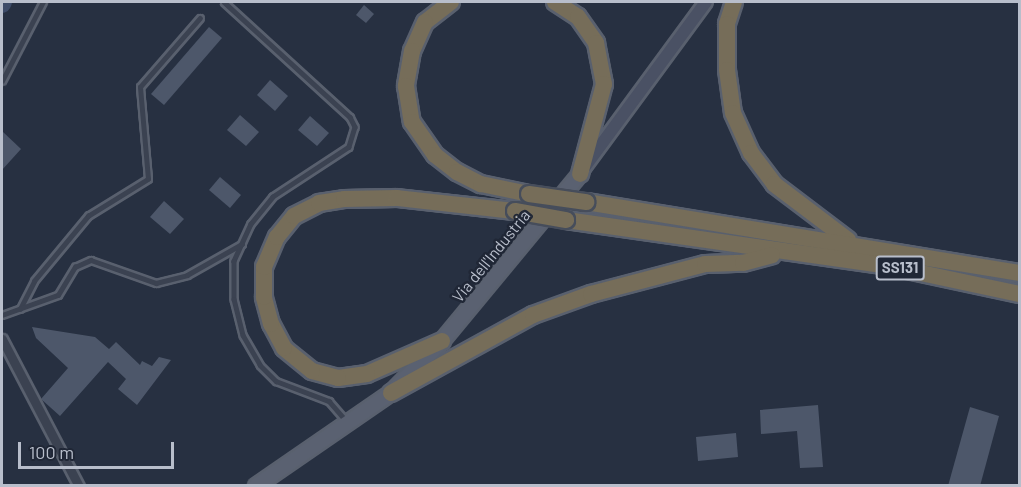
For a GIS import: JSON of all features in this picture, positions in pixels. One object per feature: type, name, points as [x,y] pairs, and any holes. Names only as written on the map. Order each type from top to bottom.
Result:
[{"type":"highway","points":[[451,2],[425,22],[412,51],[406,86],[412,122],[435,155],[457,171],[481,183],[529,194],[851,243]]},
{"type":"highway","points":[[555,2],[578,17],[596,44],[604,84],[580,174]]},
{"type":"highway","points":[[734,2],[727,24],[728,70],[734,113],[751,153],[774,184],[851,243]]},
{"type":"highway","points":[[442,342],[368,374],[338,378],[312,370],[284,348],[271,324],[264,297],[264,267],[277,237],[294,216],[319,203],[344,199],[397,198],[515,211],[779,253]]},
{"type":"highway","name":"SS131","points":[[851,243],[1020,273]]},
{"type":"highway","points":[[391,393],[533,315],[591,294],[705,264],[743,263],[779,253]]},
{"type":"highway","name":"SS131","points":[[779,253],[940,274],[1020,294]]},
{"type":"main road","name":"Via dell'Industria","points":[[256,486],[391,393],[442,342],[580,174],[706,2]]},
{"type":"street","points":[[2,339],[80,486]]},
{"type":"lane","points":[[2,81],[43,2]]},
{"type":"lane","points":[[224,2],[350,117],[356,133],[349,147],[273,197],[251,224],[234,261],[234,299],[243,335],[260,365],[276,381],[328,401],[349,423]]},
{"type":"lane","points":[[20,309],[34,281],[88,216],[148,179],[140,87],[200,18]]},
{"type":"lane","points":[[2,315],[58,295],[75,267],[91,260],[156,283],[186,275],[242,244]]},
{"type":"building","points":[[364,5],[374,14],[366,23],[356,15]]},
{"type":"building","points":[[209,27],[222,38],[164,105],[151,94]]},
{"type":"building","points":[[270,80],[288,96],[275,111],[257,95]]},
{"type":"building","points":[[240,115],[259,132],[246,146],[227,130]]},
{"type":"building","points":[[310,116],[329,133],[317,146],[298,130]]},
{"type":"building","points":[[2,131],[21,149],[2,170]]},
{"type":"building","points":[[220,177],[241,195],[230,208],[209,190]]},
{"type":"building","points":[[164,201],[184,219],[170,234],[150,217]]},
{"type":"building","points":[[32,327],[95,337],[109,349],[116,342],[140,365],[142,361],[152,366],[159,357],[171,360],[137,405],[118,389],[126,379],[108,362],[60,416],[41,399],[68,368],[36,338]]},
{"type":"building","points":[[818,405],[823,467],[800,468],[797,431],[761,434],[760,410]]},
{"type":"building","points":[[970,407],[999,416],[980,486],[948,486]]},
{"type":"building","points":[[736,433],[738,457],[698,461],[696,437]]}]
